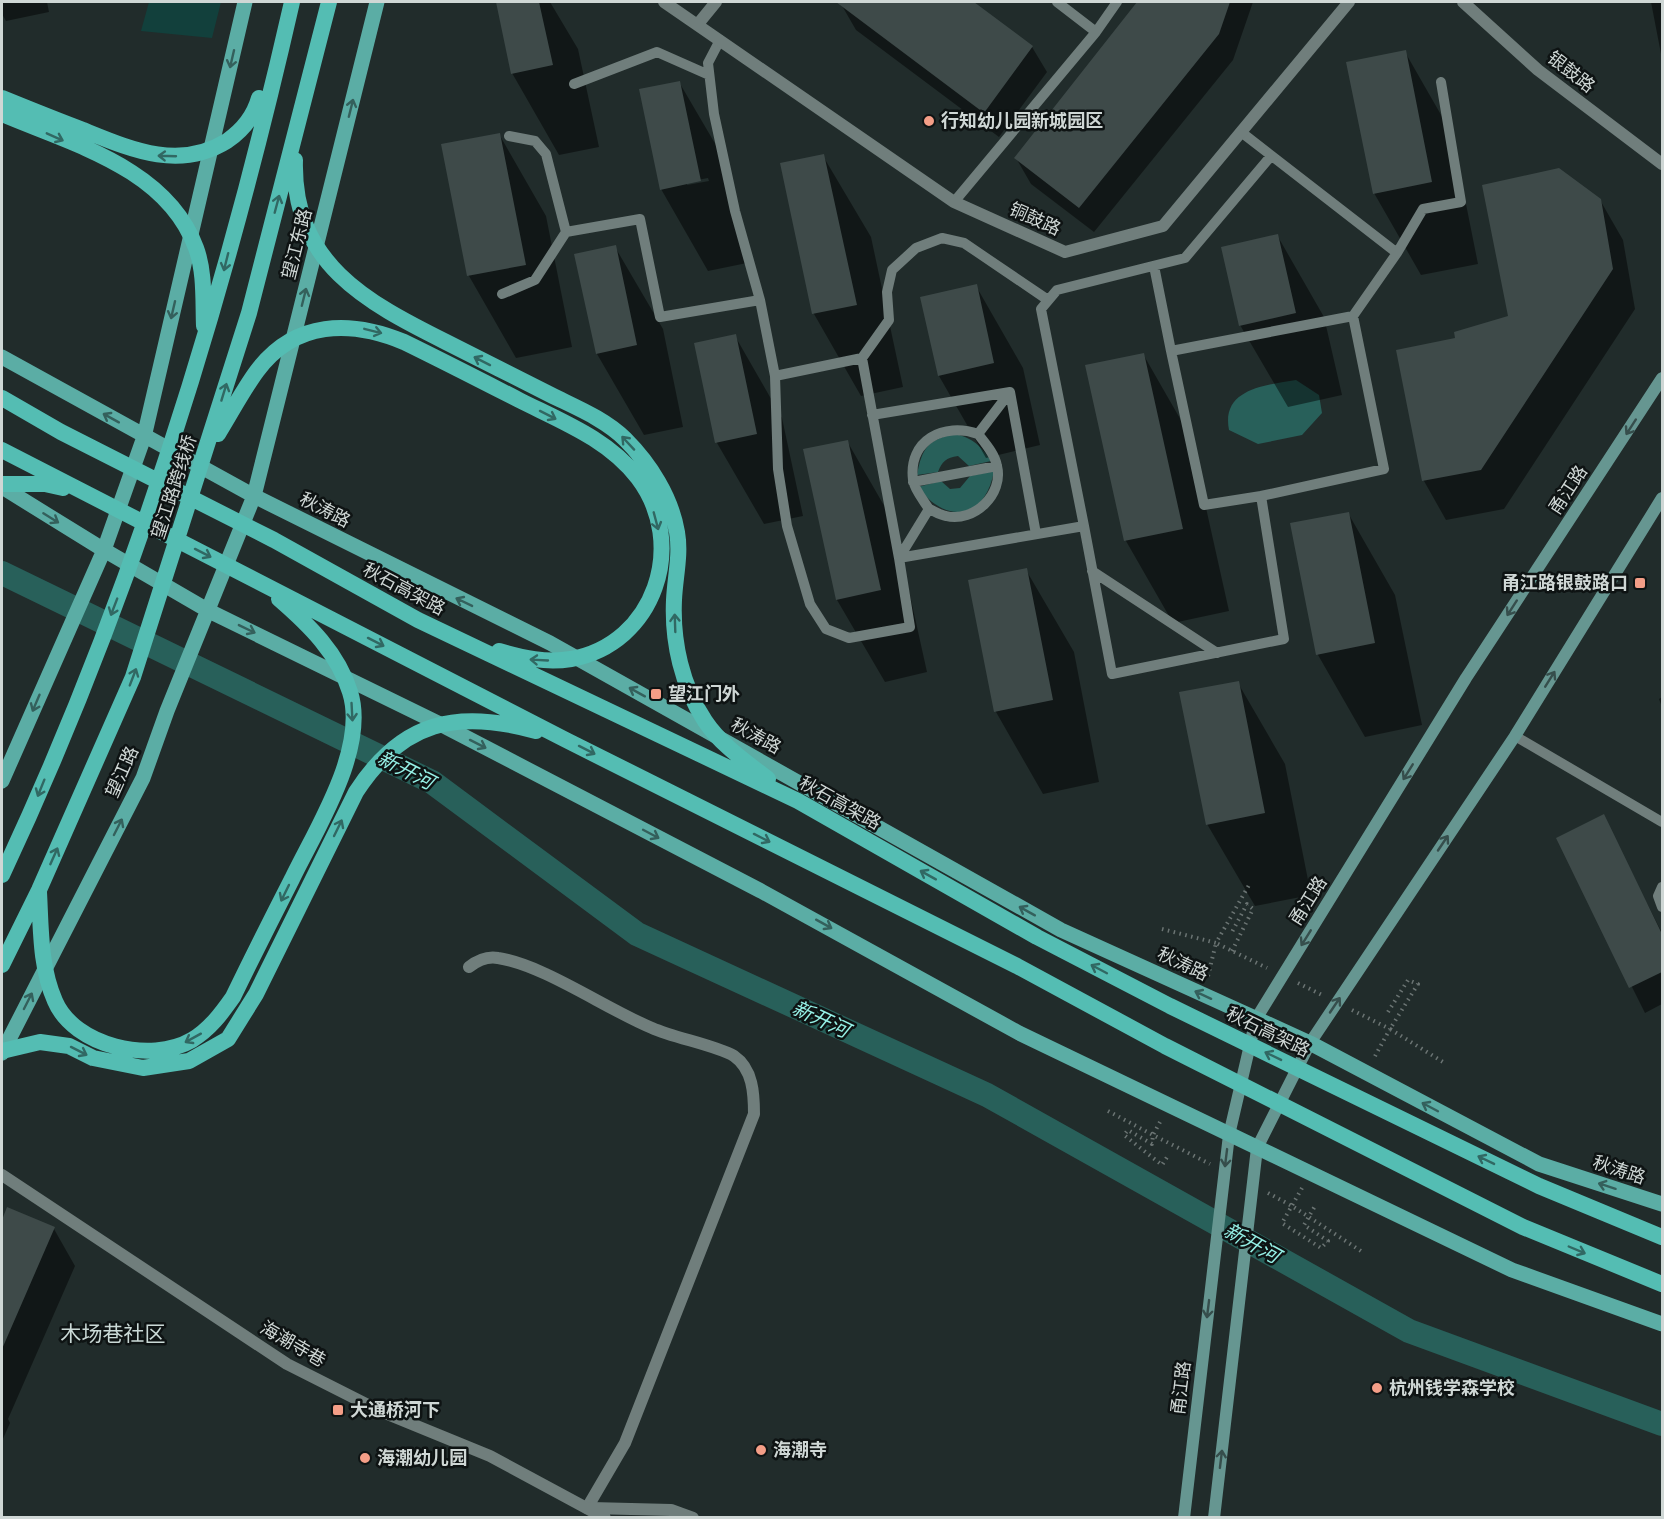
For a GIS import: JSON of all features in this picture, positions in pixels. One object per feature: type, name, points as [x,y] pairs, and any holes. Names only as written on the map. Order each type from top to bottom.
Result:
[{"type":"highway","name":"望江路跨线桥","points":[[2,965],[39,890],[133,677],[249,314],[329,2]]},
{"type":"highway","name":"望江路跨线桥","points":[[2,875],[33,809],[151,510],[205,343],[291,9]]},
{"type":"highway","points":[[2,98],[134,151],[159,156],[198,153],[217,147],[238,134],[255,112],[273,48],[291,9]]},
{"type":"highway","points":[[2,114],[122,166],[163,196],[181,219],[196,249],[202,278],[205,343]]},
{"type":"highway","points":[[296,134],[295,177],[301,211],[329,266],[354,290],[392,315],[591,415],[624,437],[646,464],[666,495],[677,532],[675,632],[683,673],[691,695],[705,721],[729,749],[798,801]]},
{"type":"highway","points":[[206,452],[258,370],[274,353],[315,330],[337,326],[379,331],[404,342],[580,431],[614,453],[638,478],[649,497],[658,522],[661,542],[660,563],[654,590],[646,609],[625,635],[598,650],[571,659],[536,661],[463,642]]},
{"type":"highway","name":"秋石高架路","points":[[2,398],[463,642],[798,801],[1037,937],[1170,1006],[1539,1186],[1662,1237]]},
{"type":"highway","points":[[2,450],[566,740],[1017,966],[1165,1046],[1523,1227],[1662,1284]]},
{"type":"highway","points":[[2,486],[45,484],[88,494]]},
{"type":"highway","points":[[39,890],[43,959],[55,1003],[75,1028],[105,1044],[132,1050],[160,1049],[190,1041],[212,1026],[233,997],[335,792],[353,729],[350,692],[336,662],[314,630],[261,583]]},
{"type":"highway","points":[[2,1052],[40,1042],[69,1046],[93,1058],[143,1068],[189,1061],[228,1040],[256,994],[356,792],[373,766],[396,744],[425,728],[458,721],[490,721],[566,740]]},
{"type":"highway","points":[[2,845],[33,809]]},
{"type":"main road","points":[[2,781],[104,550],[144,437],[245,2]]},
{"type":"main road","name":"望江东路","points":[[254,496],[377,2]]},
{"type":"main road","name":"秋涛路","points":[[2,357],[254,496],[550,643],[1061,930],[1310,1043],[1539,1164],[1662,1204]]},
{"type":"main road","name":"甬江路","points":[[1184,1518],[1229,1135],[1256,1019],[1466,678],[1662,378]]},
{"type":"main road","points":[[2,486],[104,550],[209,611],[505,758],[823,924],[1018,1033],[1512,1270],[1662,1324]]},
{"type":"main road","name":"望江路","points":[[2,1052],[143,778],[166,711],[201,631],[254,496]]},
{"type":"main road","points":[[1214,1518],[1257,1148],[1310,1043],[1515,736],[1662,498]]},
{"type":"street","name":"铜鼓路","points":[[664,2],[954,202],[1065,252],[1163,226],[1349,2]]},
{"type":"street","points":[[698,24],[716,2]]},
{"type":"street","name":"银鼓路","points":[[1463,2],[1538,70],[1662,164]]},
{"type":"street","points":[[469,967],[479,959],[497,958],[533,969],[653,1029],[734,1056],[745,1067],[754,1088],[754,1114],[625,1443],[585,1513]]},
{"type":"street","name":"海潮寺巷","points":[[2,1175],[287,1364],[380,1411],[490,1456],[585,1513],[605,1518]]},
{"type":"street","name":"海潮寺巷","points":[[585,1513],[671,1510],[693,1518]]},
{"type":"lane","points":[[1057,2],[1096,32]]},
{"type":"lane","points":[[954,202],[1096,32],[1117,2]]},
{"type":"lane","points":[[720,39],[708,63],[714,114],[735,211],[760,300],[775,376],[778,469],[787,526],[810,604],[826,629],[849,638],[910,627],[862,358]]},
{"type":"lane","points":[[574,84],[657,52],[710,75]]},
{"type":"lane","points":[[1172,351],[1353,316],[1397,253],[1423,209],[1461,202],[1441,82]]},
{"type":"lane","points":[[1241,132],[1397,253]]},
{"type":"lane","points":[[509,136],[535,141],[546,154],[566,232]]},
{"type":"lane","points":[[1261,496],[1284,639],[1112,674],[1041,309],[1057,290],[1185,258],[1271,156]]},
{"type":"lane","points":[[502,294],[535,280],[566,232],[640,219],[660,317],[760,300]]},
{"type":"lane","points":[[775,376],[862,358],[889,320],[887,292],[892,270],[916,248],[942,238],[964,243],[1048,300]]},
{"type":"lane","points":[[1154,266],[1204,505],[1261,496],[1384,469],[1353,316]]},
{"type":"lane","points":[[872,415],[1010,392]]},
{"type":"lane","points":[[1010,392],[1036,534]]},
{"type":"lane","points":[[978,434],[1010,392]]},
{"type":"lane","points":[[963,429],[978,434],[997,466],[997,484],[990,499],[978,511],[947,517],[929,509],[913,482],[917,451],[934,435],[963,429]]},
{"type":"lane","points":[[913,482],[997,466]]},
{"type":"lane","points":[[898,558],[929,509]]},
{"type":"lane","points":[[898,558],[1084,526]]},
{"type":"lane","points":[[1092,571],[1217,653]]},
{"type":"lane","points":[[1515,736],[1662,822]]},
{"type":"lane","points":[[1662,887],[1658,896],[1662,907]]},
{"type":"path","points":[[1162,929],[1216,943],[1249,885]]},
{"type":"path","points":[[1232,932],[1247,904],[1253,909],[1232,951]]},
{"type":"path","points":[[1389,1012],[1408,980],[1418,984],[1390,1029],[1443,1062]]},
{"type":"path","points":[[1108,1111],[1153,1135],[1152,1144],[1128,1130],[1124,1136],[1162,1165],[1169,1154]]},
{"type":"path","points":[[1315,1206],[1310,1216],[1304,1225],[1328,1241],[1321,1248],[1282,1222],[1292,1206],[1302,1212],[1312,1219],[1362,1251]]},
{"type":"shaded area","points":[[149,2],[221,2],[212,38],[141,31]]},
{"type":"shaded area","points":[[1296,380],[1319,395],[1322,413],[1302,435],[1258,444],[1229,430],[1228,416],[1239,397],[1259,387]]},
{"type":"shaded area","points":[[956,434],[977,444],[991,461],[969,466],[958,456],[945,461],[938,472],[917,475],[921,458],[928,446],[946,436]]},
{"type":"shaded area","points":[[994,471],[982,500],[973,508],[963,512],[952,512],[940,507],[918,487],[941,481],[950,489],[960,488],[970,476]]},
{"type":"building","points":[[496,2],[539,2],[553,65],[511,74]]},
{"type":"building","points":[[836,2],[974,2],[1033,46],[984,113]]},
{"type":"building","points":[[1137,2],[1230,2],[1219,34],[1079,208],[1014,158]]},
{"type":"building","points":[[1406,50],[1432,182],[1373,194],[1346,62]]},
{"type":"building","points":[[680,81],[701,181],[660,190],[639,89]]},
{"type":"building","points":[[500,133],[526,265],[467,276],[441,144]]},
{"type":"building","points":[[824,154],[857,305],[812,314],[780,163]]},
{"type":"building","points":[[1559,168],[1601,199],[1613,269],[1481,470],[1422,481],[1396,350],[1455,338],[1454,332],[1508,316],[1482,185]]},
{"type":"building","points":[[1278,234],[1296,313],[1239,326],[1221,247]]},
{"type":"building","points":[[616,245],[637,345],[596,354],[574,254]]},
{"type":"building","points":[[977,284],[994,363],[938,376],[920,297]]},
{"type":"building","points":[[736,334],[757,434],[715,443],[694,343]]},
{"type":"building","points":[[1144,353],[1183,529],[1124,541],[1085,365]]},
{"type":"building","points":[[848,440],[881,590],[836,600],[803,449]]},
{"type":"building","points":[[1349,512],[1375,643],[1316,655],[1290,523]]},
{"type":"building","points":[[1027,568],[1053,700],[994,712],[968,580]]},
{"type":"building","points":[[1239,681],[1265,813],[1206,825],[1179,692]]},
{"type":"building","points":[[1604,814],[1662,934],[1662,972],[1629,988],[1556,838]]},
{"type":"building","points":[[7,1207],[55,1227],[2,1349],[2,1220]]},
{"type":"waterway","name":"新开河","points":[[2,573],[432,782],[637,934],[987,1095],[1409,1331],[1662,1424]]},
{"type":"place","name":"行知幼儿园新城园区","points":[[929,121]]},
{"type":"place","name":"甬江路银鼓路口","points":[[1640,583]]},
{"type":"place","name":"望江门外","points":[[656,694]]},
{"type":"place","name":"杭州钱学森学校","points":[[1377,1388]]},
{"type":"place","name":"大通桥河下","points":[[338,1410]]},
{"type":"place","name":"海潮寺","points":[[761,1450]]},
{"type":"place","name":"海潮幼儿园","points":[[365,1458]]},
{"type":"district","name":"木场巷社区","points":[[113,1334]]}]
